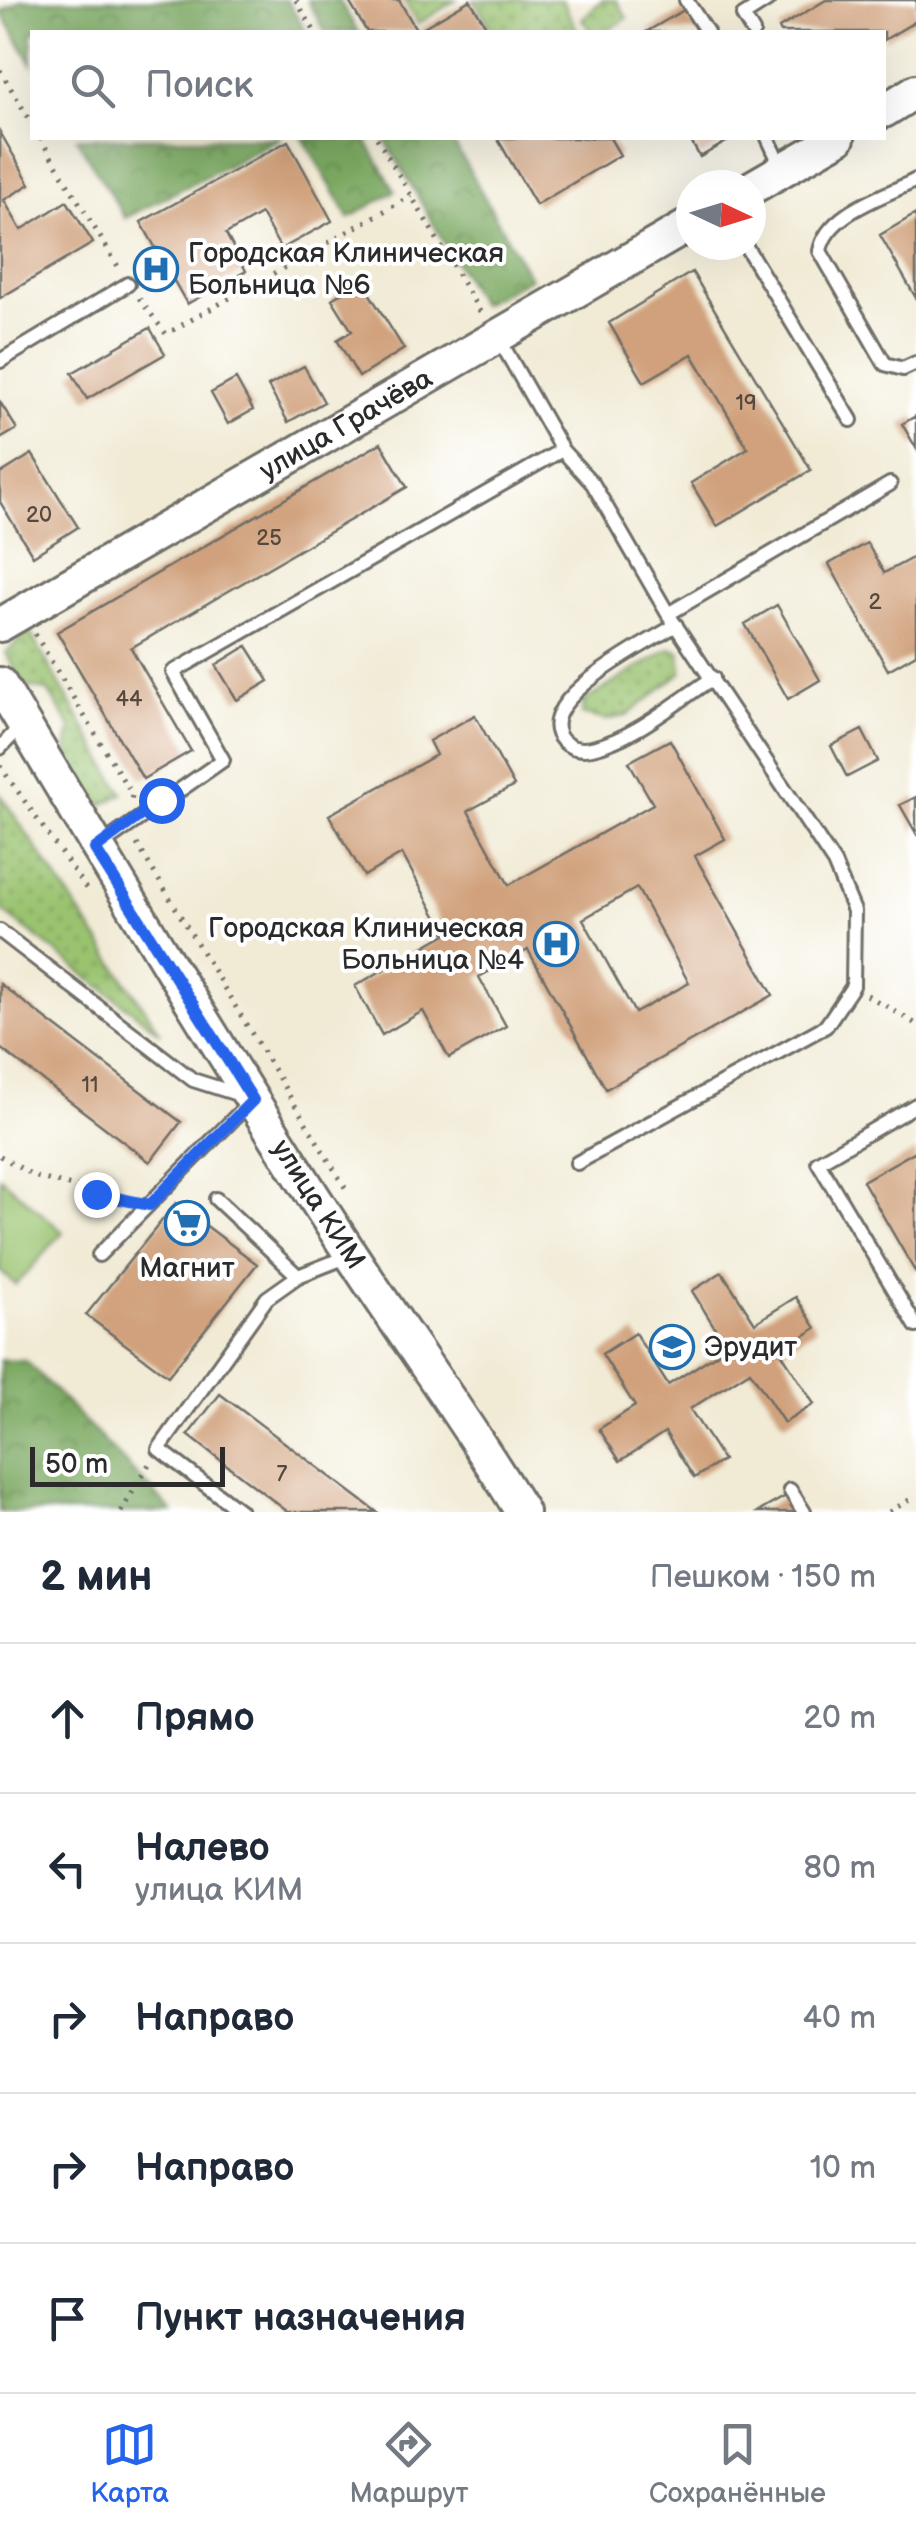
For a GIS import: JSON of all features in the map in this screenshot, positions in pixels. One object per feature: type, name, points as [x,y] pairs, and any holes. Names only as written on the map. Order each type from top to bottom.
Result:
[{"type":"street","points":[[886,109],[916,92]]},
{"type":"street","points":[[766,179],[826,140]]},
{"type":"street","name":"улица Грачёва","points":[[15,626],[676,233]]},
{"type":"street","name":"улица КИМ","points":[[0,684],[95,849],[253,1100],[352,1255],[465,1419],[522,1512]]},
{"type":"lane","points":[[686,0],[706,30]]},
{"type":"lane","points":[[753,30],[743,16],[768,0]]},
{"type":"lane","points":[[769,140],[782,170]]},
{"type":"lane","points":[[916,180],[836,221],[823,235],[820,250],[884,364],[903,369],[916,363]]},
{"type":"lane","points":[[754,260],[851,420]]},
{"type":"lane","points":[[0,361],[128,284]]},
{"type":"lane","points":[[497,337],[562,450],[593,484],[672,620],[834,863],[854,912],[853,986],[826,1026],[577,1164]]},
{"type":"lane","points":[[95,849],[223,760],[173,672],[562,450]]},
{"type":"lane","points":[[713,678],[610,742],[588,749],[571,747],[560,738],[556,725],[560,709],[575,690],[672,620],[890,484]]},
{"type":"lane","points":[[0,748],[24,724]]},
{"type":"lane","points":[[0,930],[194,1080],[253,1100],[99,1255]]},
{"type":"lane","points":[[916,1104],[818,1162],[916,1326]]},
{"type":"lane","points":[[216,1199],[298,1276]]},
{"type":"lane","points":[[241,1512],[158,1448],[268,1298],[298,1276],[352,1255]]},
{"type":"lane","points":[[790,1490],[804,1512]]},
{"type":"path","points":[[296,0],[314,30]]},
{"type":"path","points":[[0,70],[30,121]]},
{"type":"path","points":[[41,140],[128,284],[166,334],[411,196]]},
{"type":"path","points":[[377,140],[497,337]]},
{"type":"path","points":[[15,626],[132,795],[128,828],[359,1210]]},
{"type":"path","points":[[853,986],[916,1024]]},
{"type":"path","points":[[0,1156],[36,1176],[150,1205]]},
{"type":"path","points":[[121,1512],[158,1448]]},
{"type":"path","points":[[889,1512],[916,1496]]},
{"type":"green space","points":[[21,0],[287,0],[305,30],[30,30],[30,61],[1,12]]},
{"type":"green space","points":[[307,0],[339,0],[357,30],[324,30]]},
{"type":"green space","points":[[404,0],[456,0],[418,24]]},
{"type":"green space","points":[[474,0],[562,0],[577,30],[493,30]]},
{"type":"green space","points":[[602,0],[616,0],[627,18],[608,30],[590,30],[582,19]]},
{"type":"green space","points":[[77,140],[277,140],[125,218]]},
{"type":"green space","points":[[304,140],[366,140],[395,191],[349,218]]},
{"type":"green space","points":[[385,140],[452,140],[530,278],[480,305]]},
{"type":"green space","points":[[29,631],[123,794],[96,808],[66,755],[71,727],[48,691],[24,686],[6,653]]},
{"type":"green space","points":[[670,648],[680,652],[682,672],[628,715],[606,720],[582,714],[583,702]]},
{"type":"green space","points":[[0,794],[161,1033],[0,909]]},
{"type":"green space","points":[[0,1177],[63,1232],[16,1285],[0,1271]]},
{"type":"green space","points":[[0,1360],[26,1361],[173,1512],[0,1512]]},
{"type":"building","points":[[348,0],[399,0],[416,30],[366,30]]},
{"type":"building","points":[[470,0],[489,30],[419,30]]},
{"type":"building","points":[[826,0],[916,0],[916,21],[886,39],[886,30],[779,28]]},
{"type":"building","points":[[684,10],[696,30],[649,30]]},
{"type":"building","points":[[0,132],[30,184],[4,200],[21,230],[67,201],[93,243],[0,298]]},
{"type":"building","points":[[498,140],[611,140],[620,155],[536,205]]},
{"type":"building","points":[[690,140],[730,140],[700,157]]},
{"type":"building","points":[[288,141],[332,221],[281,249],[261,214],[226,234],[246,271],[187,304],[141,222]]},
{"type":"building","points":[[916,214],[916,298],[880,235]]},
{"type":"building","points":[[692,272],[811,470],[717,526],[691,483],[748,448],[692,354],[644,382],[609,323]]},
{"type":"building","points":[[361,280],[404,349],[359,377],[337,340],[352,331],[332,299]]},
{"type":"building","points":[[150,328],[165,354],[87,399],[72,373]]},
{"type":"building","points":[[304,366],[324,402],[288,422],[268,386]]},
{"type":"building","points":[[236,379],[253,410],[228,424],[211,393]]},
{"type":"building","points":[[0,402],[17,429],[0,439]]},
{"type":"building","points":[[916,416],[916,448],[902,424]]},
{"type":"building","points":[[381,443],[407,487],[131,648],[191,751],[143,779],[57,632]]},
{"type":"building","points":[[32,454],[78,527],[33,556],[0,502],[0,474]]},
{"type":"building","points":[[867,543],[884,573],[916,556],[916,654],[888,670],[829,564]]},
{"type":"building","points":[[777,605],[820,680],[788,699],[745,624]]},
{"type":"building","points":[[247,646],[269,681],[237,700],[216,665]]},
{"type":"building","points":[[475,715],[514,786],[468,811],[509,885],[653,804],[629,762],[670,740],[725,839],[695,856],[773,995],[606,1089],[528,950],[479,977],[506,1026],[449,1058],[423,1011],[382,1035],[355,986],[446,934],[402,854],[364,876],[329,815],[436,755],[429,741]],"holes":[[[637,888],[689,983],[635,1013],[583,919]]]},
{"type":"building","points":[[862,730],[878,761],[847,777],[831,746]]},
{"type":"building","points":[[916,797],[916,833],[900,805]]},
{"type":"building","points":[[0,984],[181,1122],[150,1162],[0,1048]]},
{"type":"building","points":[[916,1151],[916,1273],[863,1181]]},
{"type":"building","points":[[176,1203],[257,1264],[168,1376],[86,1315]]},
{"type":"building","points":[[722,1272],[755,1323],[796,1297],[816,1328],[780,1351],[814,1404],[784,1423],[750,1371],[690,1409],[723,1460],[694,1478],[665,1432],[620,1461],[599,1429],[635,1406],[602,1354],[635,1333],[668,1385],[727,1347],[692,1291]]},
{"type":"building","points":[[220,1394],[377,1512],[288,1512],[188,1435]]},
{"type":"building","points":[[786,1496],[795,1512],[758,1512]]},
{"type":"place","name":"Городская Клиническая Больница №6","points":[[156,269]]},
{"type":"place","name":"Городская Клиническая Больница №4","points":[[556,944]]},
{"type":"place","name":"Магнит","points":[[187,1223]]},
{"type":"place","name":"Эрудит","points":[[672,1347]]},
{"type":"route","points":[[96,1194],[150,1205],[253,1100],[95,849],[161,800]]}]
